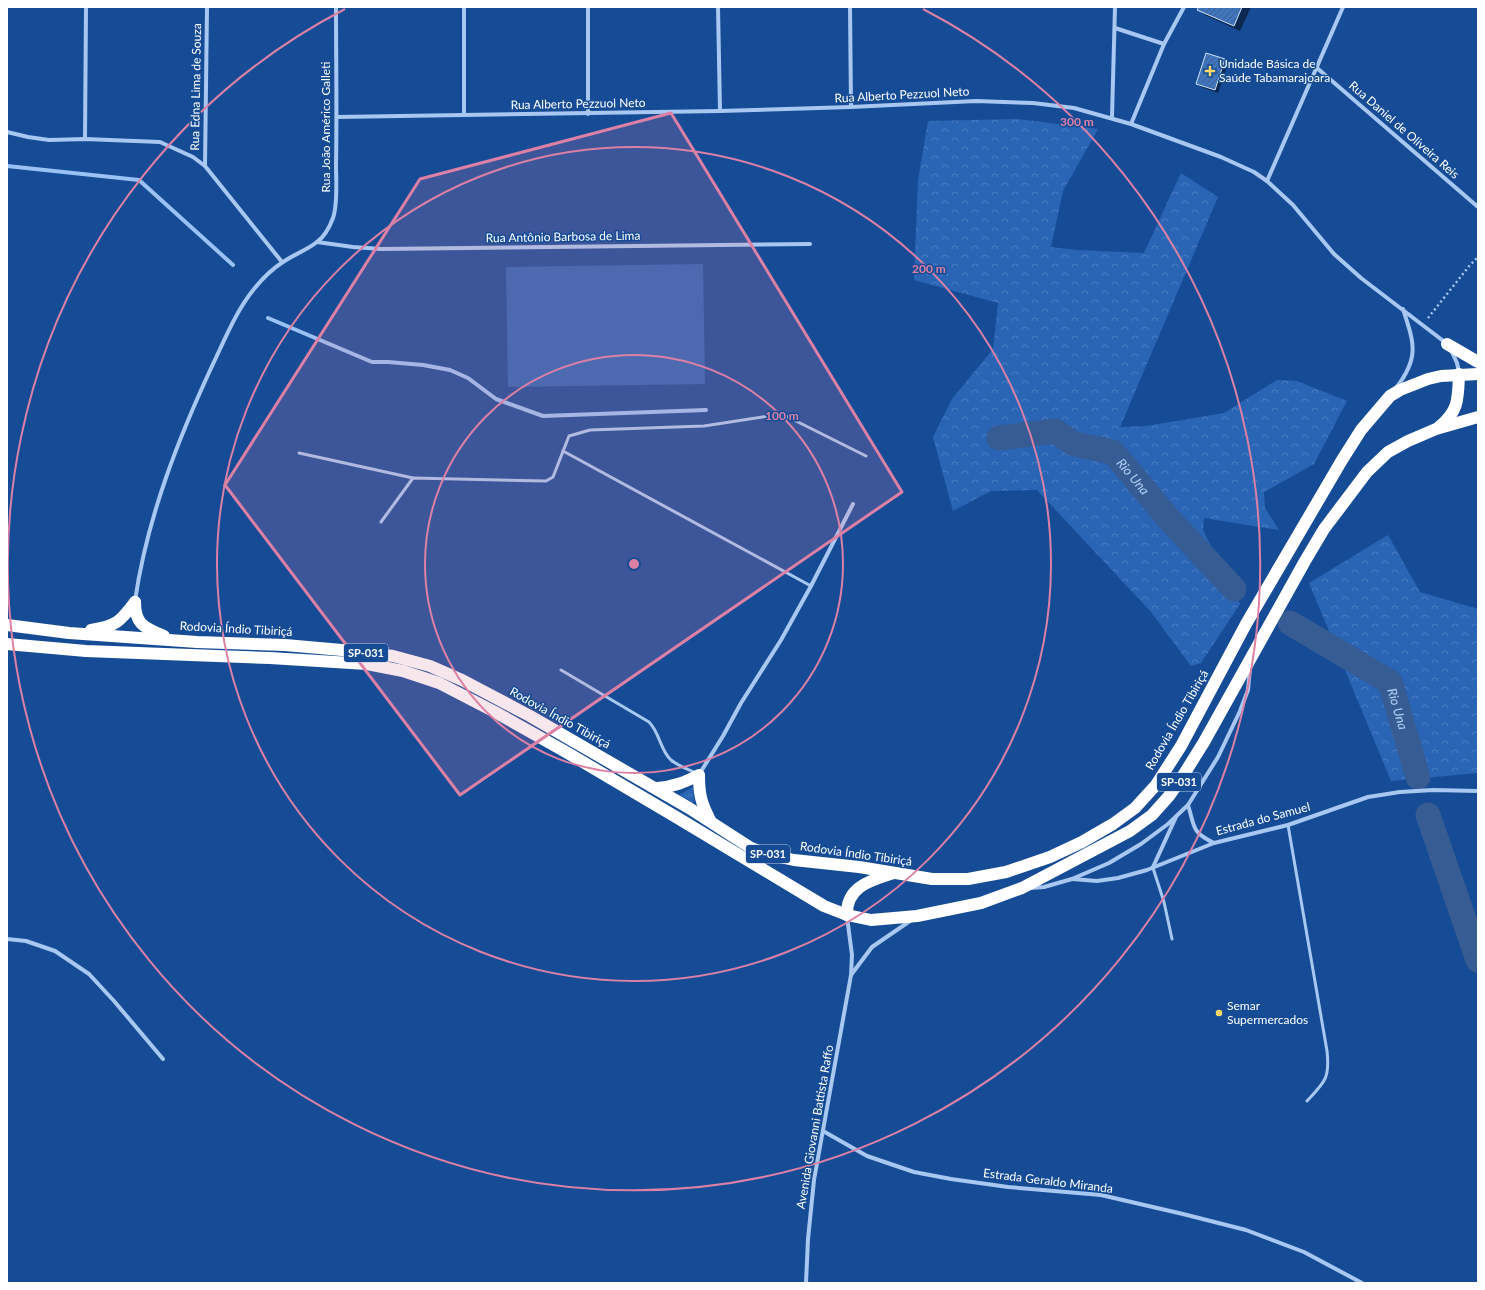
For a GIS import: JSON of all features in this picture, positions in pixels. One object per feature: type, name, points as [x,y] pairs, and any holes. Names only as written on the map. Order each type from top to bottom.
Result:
[{"type":"highway","points":[[1447,344],[1478,362]]},
{"type":"highway","points":[[1436,429],[1452,416],[1456,408],[1460,374]]},
{"type":"highway","name":"Rodovia Índio Tibiriçá","points":[[7,625],[69,633],[197,642],[285,645],[393,656],[430,666],[462,680],[530,716],[657,788],[751,848],[770,855],[895,872],[932,879],[968,879],[1006,872],[1050,857],[1082,842],[1114,824],[1135,808],[1156,784],[1181,746],[1246,624],[1361,430],[1390,396],[1400,390],[1428,378],[1460,374],[1478,374]]},
{"type":"highway","name":"SP-031","points":[[7,644],[86,651],[270,658],[367,664],[403,671],[439,683],[495,712],[628,788],[824,906],[847,915],[871,920],[917,916],[981,902],[1016,890],[1103,846],[1130,831],[1152,815],[1169,796],[1204,742],[1324,529],[1367,472],[1388,452],[1408,441],[1436,429],[1478,417]]},
{"type":"highway","points":[[69,633],[107,627],[116,624],[135,602]]},
{"type":"highway","points":[[135,602],[137,619],[149,630],[166,637],[197,642]]},
{"type":"highway","points":[[657,788],[669,788],[699,775],[699,791],[701,801],[712,823]]},
{"type":"highway","points":[[847,915],[846,906],[851,896],[858,888],[895,872]]},
{"type":"street","points":[[85,139],[86,7]]},
{"type":"street","name":"Rua Edna Lima de Souza","points":[[205,166],[207,7]]},
{"type":"street","name":"Rua João Américo Galleti","points":[[317,242],[328,229],[334,216],[337,116],[336,7]]},
{"type":"street","points":[[464,7],[464,115]]},
{"type":"street","points":[[588,7],[588,114]]},
{"type":"street","points":[[718,7],[720,111]]},
{"type":"street","points":[[850,7],[851,107]]},
{"type":"street","points":[[1112,117],[1115,7]]},
{"type":"street","points":[[1131,124],[1164,44],[1184,7]]},
{"type":"street","points":[[1268,181],[1344,7]]},
{"type":"street","points":[[1115,28],[1164,44]]},
{"type":"street","name":"Rua Daniel de Oliveira Reis","points":[[1317,68],[1478,207]]},
{"type":"street","name":"Rua Alberto Pezzuol Neto","points":[[337,116],[588,114],[720,111],[976,101],[1026,103],[1074,108],[1112,117],[1221,157],[1254,172],[1268,181],[1293,205],[1334,254],[1361,278],[1403,308],[1447,344],[1457,363],[1460,374]]},
{"type":"street","points":[[7,132],[49,140],[85,139],[160,142],[193,157],[205,166],[282,262]]},
{"type":"street","points":[[135,602],[138,577],[161,491],[193,407],[233,322],[253,290],[268,273],[282,262],[317,242]]},
{"type":"street","name":"Rua Antônio Barbosa de Lima","points":[[317,242],[353,247],[381,248],[810,244]]},
{"type":"street","points":[[1390,396],[1401,382],[1413,359],[1414,351],[1403,308]]},
{"type":"street","points":[[699,775],[741,703],[781,640],[811,586],[853,504]]},
{"type":"street","points":[[1016,890],[1044,887],[1072,878],[1109,863],[1141,844],[1168,824],[1188,805],[1218,757],[1240,711],[1248,690],[1251,657]]},
{"type":"street","name":"Estrada do Samuel","points":[[1188,805],[1195,830],[1201,837],[1214,843],[1288,825],[1368,797],[1400,792],[1433,790],[1478,791]]},
{"type":"street","points":[[1153,868],[1178,814]]},
{"type":"street","points":[[1072,878],[1097,881],[1118,878],[1153,868],[1214,843]]},
{"type":"street","name":"Avenida Giovanni Battista Raffo","points":[[806,1283],[808,1239],[814,1180],[850,975],[852,955],[847,915]]},
{"type":"street","name":"Avenida Giovanni Battista Raffo","points":[[850,975],[872,947],[917,916]]},
{"type":"street","points":[[7,939],[26,941],[55,951],[89,974],[163,1059]]},
{"type":"street","name":"Estrada Geraldo Miranda","points":[[823,1131],[867,1156],[914,1172],[1008,1187],[1101,1196],[1246,1230],[1304,1252],[1362,1283]]},
{"type":"lane","points":[[299,452],[413,478],[546,481],[554,477],[569,436],[590,430],[704,426],[782,414],[866,456]]},
{"type":"lane","points":[[563,451],[811,586]]},
{"type":"lane","points":[[381,522],[413,478]]},
{"type":"lane","points":[[561,670],[649,722],[658,734],[665,752],[670,759],[699,775]]},
{"type":"lane","points":[[1288,825],[1329,1067],[1324,1084],[1307,1101]]},
{"type":"lane","points":[[1153,868],[1164,902],[1172,939]]},
{"type":"path","points":[[1423,324],[1478,257]]},
{"type":"highlighted area","points":[[671,113],[902,492],[460,795],[225,485],[420,179]]},
{"type":"green space","points":[[1018,119],[1098,129],[1063,191],[1051,247],[1077,250],[1144,253],[1181,173],[1218,197],[1120,427],[1146,426],[1224,413],[1277,380],[1297,381],[1347,401],[1314,464],[1264,492],[1265,508],[1279,530],[1204,518],[1203,530],[1240,604],[1201,663],[1191,666],[1151,612],[1037,490],[991,491],[953,511],[933,437],[952,399],[993,349],[998,303],[914,280],[918,180],[928,121]]},
{"type":"green space","points":[[703,264],[705,384],[508,387],[506,267]]},
{"type":"green space","points":[[1388,535],[1420,592],[1478,609],[1478,773],[1391,781],[1309,583]]},
{"type":"green space","points":[[693,787],[694,803],[679,795]]},
{"type":"building","points":[[1199,7],[1242,7],[1234,26],[1197,10]]},
{"type":"building","name":"Unidade Básica de Saúde Tabamarajoara","points":[[1206,53],[1225,59],[1215,90],[1196,84]]},
{"type":"waterway","points":[[7,166],[139,180],[233,265]]},
{"type":"waterway","points":[[268,318],[372,362],[423,365],[450,370],[468,378],[496,399],[543,416],[706,410]]},
{"type":"waterway","name":"Rio Una","points":[[999,438],[1055,431],[1074,444],[1113,452],[1167,517],[1234,589]]},
{"type":"waterway","name":"Rio Una","points":[[1290,623],[1390,682],[1418,777]]},
{"type":"waterway","name":"Rio Una","points":[[1428,815],[1478,960]]},
{"type":"place","name":"Unidade Básica de Saúde Tabamarajoara","points":[[1210,71]]},
{"type":"place","name":"Semar Supermercados","points":[[1219,1013]]}]
